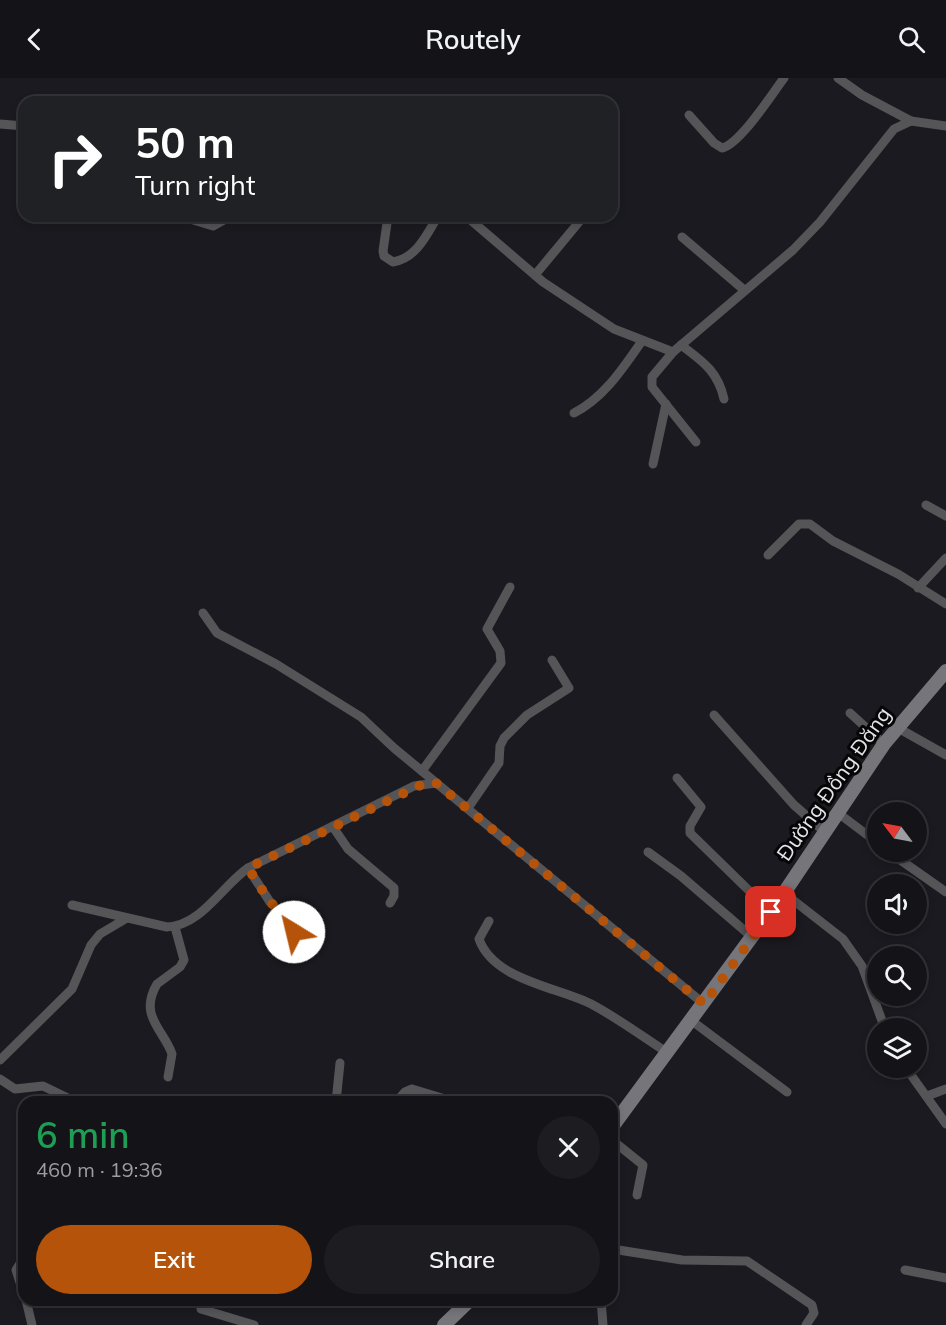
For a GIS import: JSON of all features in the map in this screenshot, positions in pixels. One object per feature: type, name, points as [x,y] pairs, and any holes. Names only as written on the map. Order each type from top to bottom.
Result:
[{"type":"main road","name":"Đường Đồng Đăng","points":[[618,1119],[771,912],[884,744],[946,671]]},
{"type":"main road","points":[[444,1325],[464,1306]]},
{"type":"street","points":[[689,115],[714,143],[722,148],[727,147],[784,78]]},
{"type":"street","points":[[838,78],[911,121],[946,126]]},
{"type":"street","points":[[696,442],[651,383],[652,377],[673,352],[744,289],[787,255],[820,222],[886,136],[901,124],[911,121]]},
{"type":"street","points":[[0,123],[18,125]]},
{"type":"street","points":[[200,222],[213,226],[220,222]]},
{"type":"street","points":[[387,222],[382,251],[384,256],[393,261],[408,257],[416,250],[434,222]]},
{"type":"street","points":[[473,222],[535,275],[614,329],[673,352]]},
{"type":"street","points":[[535,275],[579,222]]},
{"type":"street","points":[[682,237],[744,289]]},
{"type":"street","points":[[574,413],[594,401],[624,367],[642,341]]},
{"type":"street","points":[[681,345],[710,366],[721,385],[724,399]]},
{"type":"street","points":[[652,464],[666,404]]},
{"type":"street","points":[[926,505],[946,516]]},
{"type":"street","points":[[768,555],[799,524],[810,524],[832,541],[892,571],[946,604]]},
{"type":"street","points":[[918,588],[946,558]]},
{"type":"street","points":[[422,771],[501,663],[500,651],[487,628],[510,587]]},
{"type":"street","points":[[203,613],[217,633],[276,664],[361,717],[436,783],[704,1004]]},
{"type":"street","points":[[468,808],[499,764],[500,746],[504,738],[527,715],[569,688],[552,660]]},
{"type":"street","points":[[850,713],[884,744]]},
{"type":"street","points":[[714,715],[794,805],[825,832]]},
{"type":"street","points":[[898,728],[946,755]]},
{"type":"street","points":[[677,778],[701,807],[690,826],[690,833],[771,912]]},
{"type":"street","points":[[72,906],[175,927],[198,915],[230,881],[248,868],[414,786],[436,783]]},
{"type":"street","points":[[838,813],[867,835]]},
{"type":"street","points":[[333,827],[348,849],[394,888],[394,896],[390,903]]},
{"type":"street","points":[[648,852],[681,876],[752,937]]},
{"type":"street","points":[[903,862],[946,892]]},
{"type":"street","points":[[248,868],[270,902],[293,925],[292,941]]},
{"type":"street","points":[[784,893],[843,939],[862,966],[881,1018]]},
{"type":"street","points":[[0,1060],[72,989],[91,945],[100,934],[127,918]]},
{"type":"street","points":[[489,921],[479,939],[497,963],[523,978],[593,1005],[668,1053]]},
{"type":"street","points":[[168,1077],[172,1054],[154,1026],[152,1004],[157,984],[180,967],[184,960],[175,927]]},
{"type":"street","points":[[692,1021],[787,1092]]},
{"type":"street","points":[[337,1096],[340,1063]]},
{"type":"street","points":[[914,1078],[946,1124]]},
{"type":"street","points":[[4,1083],[43,1086],[64,1096]]},
{"type":"street","points":[[401,1096],[412,1089],[435,1096]]},
{"type":"street","points":[[927,1096],[946,1089]]},
{"type":"street","points":[[618,1145],[643,1165],[637,1195]]},
{"type":"street","points":[[618,1250],[682,1260],[747,1262],[812,1305],[814,1314],[806,1325]]},
{"type":"street","points":[[905,1270],[946,1278]]},
{"type":"street","points":[[27,1306],[32,1325]]},
{"type":"street","points":[[601,1306],[603,1325]]},
{"type":"street","points":[[201,1309],[254,1325]]},
{"type":"route","points":[[294,932],[293,925],[288,918],[270,902],[248,868],[414,786],[425,783],[436,783],[593,910],[704,1004],[771,912]]}]
